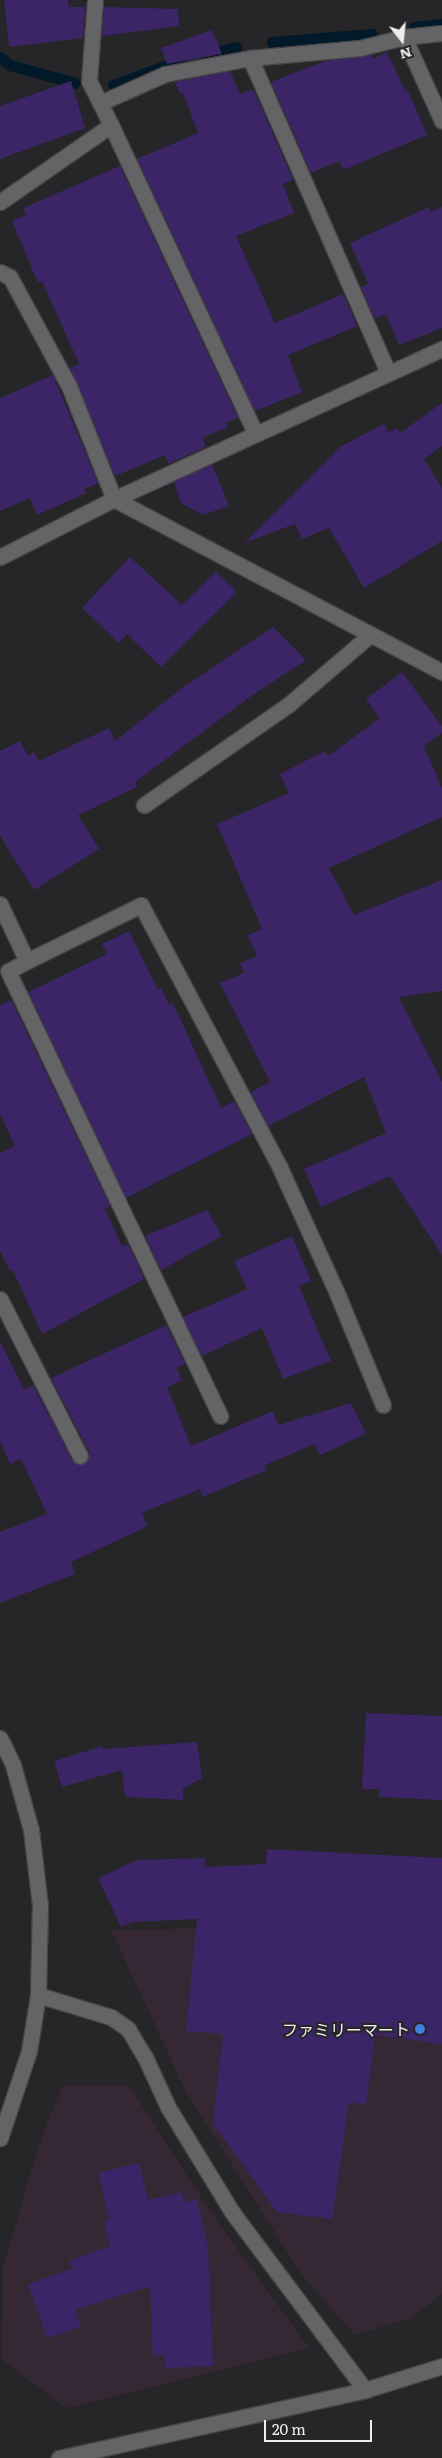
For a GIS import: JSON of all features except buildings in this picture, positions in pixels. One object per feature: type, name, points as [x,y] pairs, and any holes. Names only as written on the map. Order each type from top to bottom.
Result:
[{"type":"street","points":[[95,0],[89,81],[256,434]]},
{"type":"street","points":[[100,103],[165,74],[250,58],[360,48],[404,37],[442,33]]},
{"type":"street","points":[[404,37],[442,121]]},
{"type":"street","points":[[250,58],[388,373]]},
{"type":"street","points":[[0,202],[111,125]]},
{"type":"street","points":[[0,272],[10,277],[69,386],[114,500],[442,672]]},
{"type":"street","points":[[0,557],[114,500],[442,348]]},
{"type":"street","points":[[144,805],[288,704],[370,634]]},
{"type":"street","points":[[0,904],[27,961]]},
{"type":"street","points":[[220,1416],[4,973],[141,905],[280,1168],[337,1293],[383,1405]]},
{"type":"street","points":[[0,1299],[80,1456]]},
{"type":"street","points":[[0,1738],[12,1765],[31,1830],[40,1905],[38,1995],[29,2051],[0,2138]]},
{"type":"street","points":[[38,1995],[111,2017],[128,2029],[145,2057],[168,2107],[232,2212],[365,2390]]},
{"type":"street","points":[[59,2458],[365,2390],[442,2366]]},
{"type":"shaded area","points":[[252,1927],[442,1982],[442,2293],[413,2317],[355,2335],[301,2274],[186,2092],[111,1930]]},
{"type":"shaded area","points":[[129,2085],[208,2208],[309,2348],[66,2408],[2,2360],[3,2267],[39,2144],[62,2086]]},
{"type":"waterway","points":[[414,27],[442,24]]},
{"type":"waterway","points":[[272,42],[372,34]]},
{"type":"waterway","points":[[206,54],[236,47]]},
{"type":"waterway","points":[[0,57],[10,65],[75,83]]},
{"type":"waterway","points":[[113,85],[181,60]]},
{"type":"place","name":"ファミリーマート","points":[[420,2029]]}]
